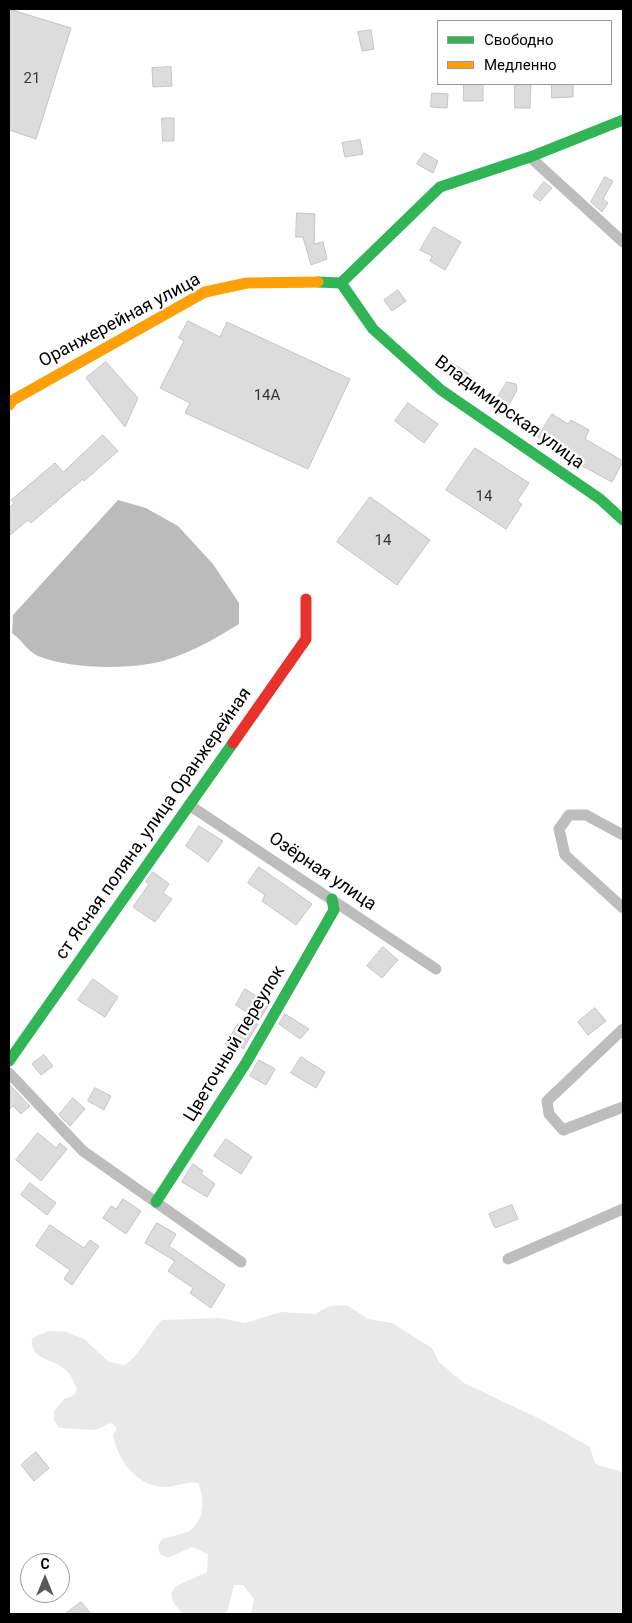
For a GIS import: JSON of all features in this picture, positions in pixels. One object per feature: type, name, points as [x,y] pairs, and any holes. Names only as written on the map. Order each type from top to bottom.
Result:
[{"type":"street","points":[[340,283],[440,187],[530,158],[623,120]]},
{"type":"street","points":[[530,158],[623,242]]},
{"type":"street","name":"Оранжерейная улица","points":[[10,400],[205,292],[247,283],[293,281],[340,283]]},
{"type":"street","name":"Владимирская улица","points":[[340,283],[373,329],[441,390],[600,499],[623,520]]},
{"type":"street","name":"ст Ясная поляна, улица Оранжерейная","points":[[9,1061],[306,639],[306,600]]},
{"type":"street","name":"Озёрная улица","points":[[189,805],[436,969]]},
{"type":"street","points":[[623,835],[586,815],[569,816],[559,830],[566,855],[623,908]]},
{"type":"street","name":"Цветочный переулок","points":[[156,1202],[246,1063],[334,910],[332,900]]},
{"type":"street","points":[[623,1029],[547,1101],[549,1114],[563,1130],[623,1107]]},
{"type":"street","points":[[9,1073],[83,1151],[241,1262]]},
{"type":"street","points":[[508,1259],[623,1209]]},
{"type":"shaded area","points":[[118,500],[146,508],[178,526],[213,564],[239,603],[239,624],[193,650],[173,658],[149,664],[117,667],[82,666],[66,664],[34,654],[12,633],[13,615]]},
{"type":"shaded area","points":[[347,1305],[368,1319],[392,1323],[432,1348],[439,1362],[464,1383],[542,1420],[590,1447],[595,1463],[623,1473],[623,1614],[251,1614],[254,1599],[243,1585],[234,1585],[228,1610],[224,1614],[183,1614],[173,1602],[171,1593],[176,1586],[207,1572],[208,1554],[192,1547],[168,1558],[160,1554],[158,1546],[162,1539],[189,1531],[198,1521],[202,1509],[202,1496],[198,1483],[164,1487],[154,1486],[137,1477],[119,1454],[113,1435],[117,1428],[111,1423],[95,1430],[59,1428],[54,1420],[54,1411],[64,1399],[73,1396],[77,1389],[67,1371],[34,1351],[32,1338],[49,1331],[67,1332],[84,1339],[109,1362],[125,1365],[136,1355],[162,1320],[220,1318],[245,1323],[281,1312],[315,1314],[330,1306]]},
{"type":"building","points":[[9,9],[71,28],[36,139],[9,130]]},
{"type":"building","points":[[371,30],[374,49],[362,51],[358,32]]},
{"type":"building","points":[[171,67],[172,86],[153,87],[152,68]]},
{"type":"building","points":[[464,85],[483,85],[483,101],[464,101]]},
{"type":"building","points":[[515,85],[531,85],[530,108],[515,108]]},
{"type":"building","points":[[552,85],[573,85],[573,97],[552,98]]},
{"type":"building","points":[[432,93],[448,94],[447,108],[431,107]]},
{"type":"building","points":[[162,118],[174,118],[174,141],[163,141]]},
{"type":"building","points":[[360,140],[363,154],[345,157],[342,143]]},
{"type":"building","points":[[424,153],[438,161],[433,173],[417,164]]},
{"type":"building","points":[[605,177],[613,181],[603,199],[608,203],[602,212],[591,202]]},
{"type":"building","points":[[544,182],[552,188],[540,201],[533,196]]},
{"type":"building","points":[[297,213],[315,214],[314,244],[323,242],[327,259],[311,265],[303,237],[296,237]]},
{"type":"building","points":[[434,227],[461,242],[445,270],[430,261],[432,256],[420,250]]},
{"type":"building","points":[[398,290],[406,301],[392,311],[384,300]]},
{"type":"building","points":[[188,321],[220,337],[227,322],[350,379],[308,469],[185,413],[190,403],[160,388],[184,341],[179,338]]},
{"type":"building","points":[[106,362],[138,398],[125,427],[86,378]]},
{"type":"building","points":[[451,362],[469,374],[462,384],[444,372]]},
{"type":"building","points":[[507,382],[516,384],[517,390],[506,410],[494,403]]},
{"type":"building","points":[[408,403],[438,424],[424,443],[395,421]]},
{"type":"building","points":[[552,414],[568,424],[571,420],[589,430],[585,439],[623,461],[612,482],[573,461],[577,454],[557,443],[554,447],[538,437]]},
{"type":"building","points":[[103,435],[118,451],[31,523],[28,520],[9,536],[9,508],[14,503],[11,500],[55,463],[63,472]]},
{"type":"building","points":[[475,448],[529,483],[517,501],[522,504],[506,529],[446,490]]},
{"type":"building","points":[[370,497],[430,540],[397,585],[337,542]]},
{"type":"building","points":[[199,826],[223,841],[208,862],[186,846]]},
{"type":"building","points":[[259,867],[312,904],[296,925],[262,901],[265,895],[248,883]]},
{"type":"building","points":[[153,872],[169,884],[163,893],[172,899],[155,922],[133,907],[149,884],[146,882]]},
{"type":"building","points":[[383,947],[398,960],[382,978],[367,966]]},
{"type":"building","points":[[93,979],[118,997],[105,1017],[78,1000]]},
{"type":"building","points":[[245,989],[269,1004],[259,1021],[236,1005]]},
{"type":"building","points":[[595,1008],[606,1021],[588,1035],[578,1022]]},
{"type":"building","points":[[285,1014],[309,1029],[300,1039],[279,1024]]},
{"type":"building","points":[[238,1024],[258,1024],[243,1049],[240,1046],[237,1051],[226,1044]]},
{"type":"building","points":[[44,1055],[53,1066],[41,1075],[32,1064]]},
{"type":"building","points":[[301,1057],[325,1072],[316,1088],[291,1073]]},
{"type":"building","points":[[259,1060],[275,1069],[266,1085],[250,1076]]},
{"type":"building","points":[[9,1084],[30,1106],[21,1114],[13,1106],[9,1110]]},
{"type":"building","points":[[95,1088],[111,1096],[104,1110],[88,1101]]},
{"type":"building","points":[[73,1098],[85,1109],[70,1126],[59,1115]]},
{"type":"building","points":[[38,1133],[56,1148],[60,1143],[67,1149],[41,1181],[16,1160]]},
{"type":"building","points":[[226,1139],[252,1157],[241,1174],[214,1156]]},
{"type":"building","points":[[193,1164],[203,1171],[201,1174],[215,1184],[207,1197],[182,1182]]},
{"type":"building","points":[[30,1183],[56,1203],[47,1215],[21,1195]]},
{"type":"building","points":[[123,1199],[141,1211],[126,1234],[103,1218],[111,1206],[116,1209]]},
{"type":"building","points":[[512,1205],[518,1219],[495,1228],[489,1214]]},
{"type":"building","points":[[157,1223],[176,1234],[169,1246],[225,1285],[211,1308],[190,1293],[193,1288],[168,1271],[175,1261],[145,1243]]},
{"type":"building","points":[[50,1225],[84,1248],[90,1240],[99,1246],[72,1285],[64,1279],[70,1270],[36,1246]]},
{"type":"building","points":[[36,1452],[49,1468],[34,1481],[21,1465]]},
{"type":"building","points":[[81,1602],[91,1614],[65,1614]]},
{"type":"traffic: fast","points":[[318,282],[341,283],[440,187],[530,157],[623,120]]},
{"type":"traffic: fast","points":[[341,283],[373,329],[441,390],[600,499],[623,520]]},
{"type":"traffic: fast","points":[[9,1061],[233,743]]},
{"type":"traffic: fast","points":[[156,1202],[246,1063],[334,910],[332,899]]},
{"type":"traffic: slow","points":[[9,405],[13,400],[205,292],[247,283],[318,282]]},
{"type":"traffic: jam","points":[[233,743],[306,639],[306,599]]}]
